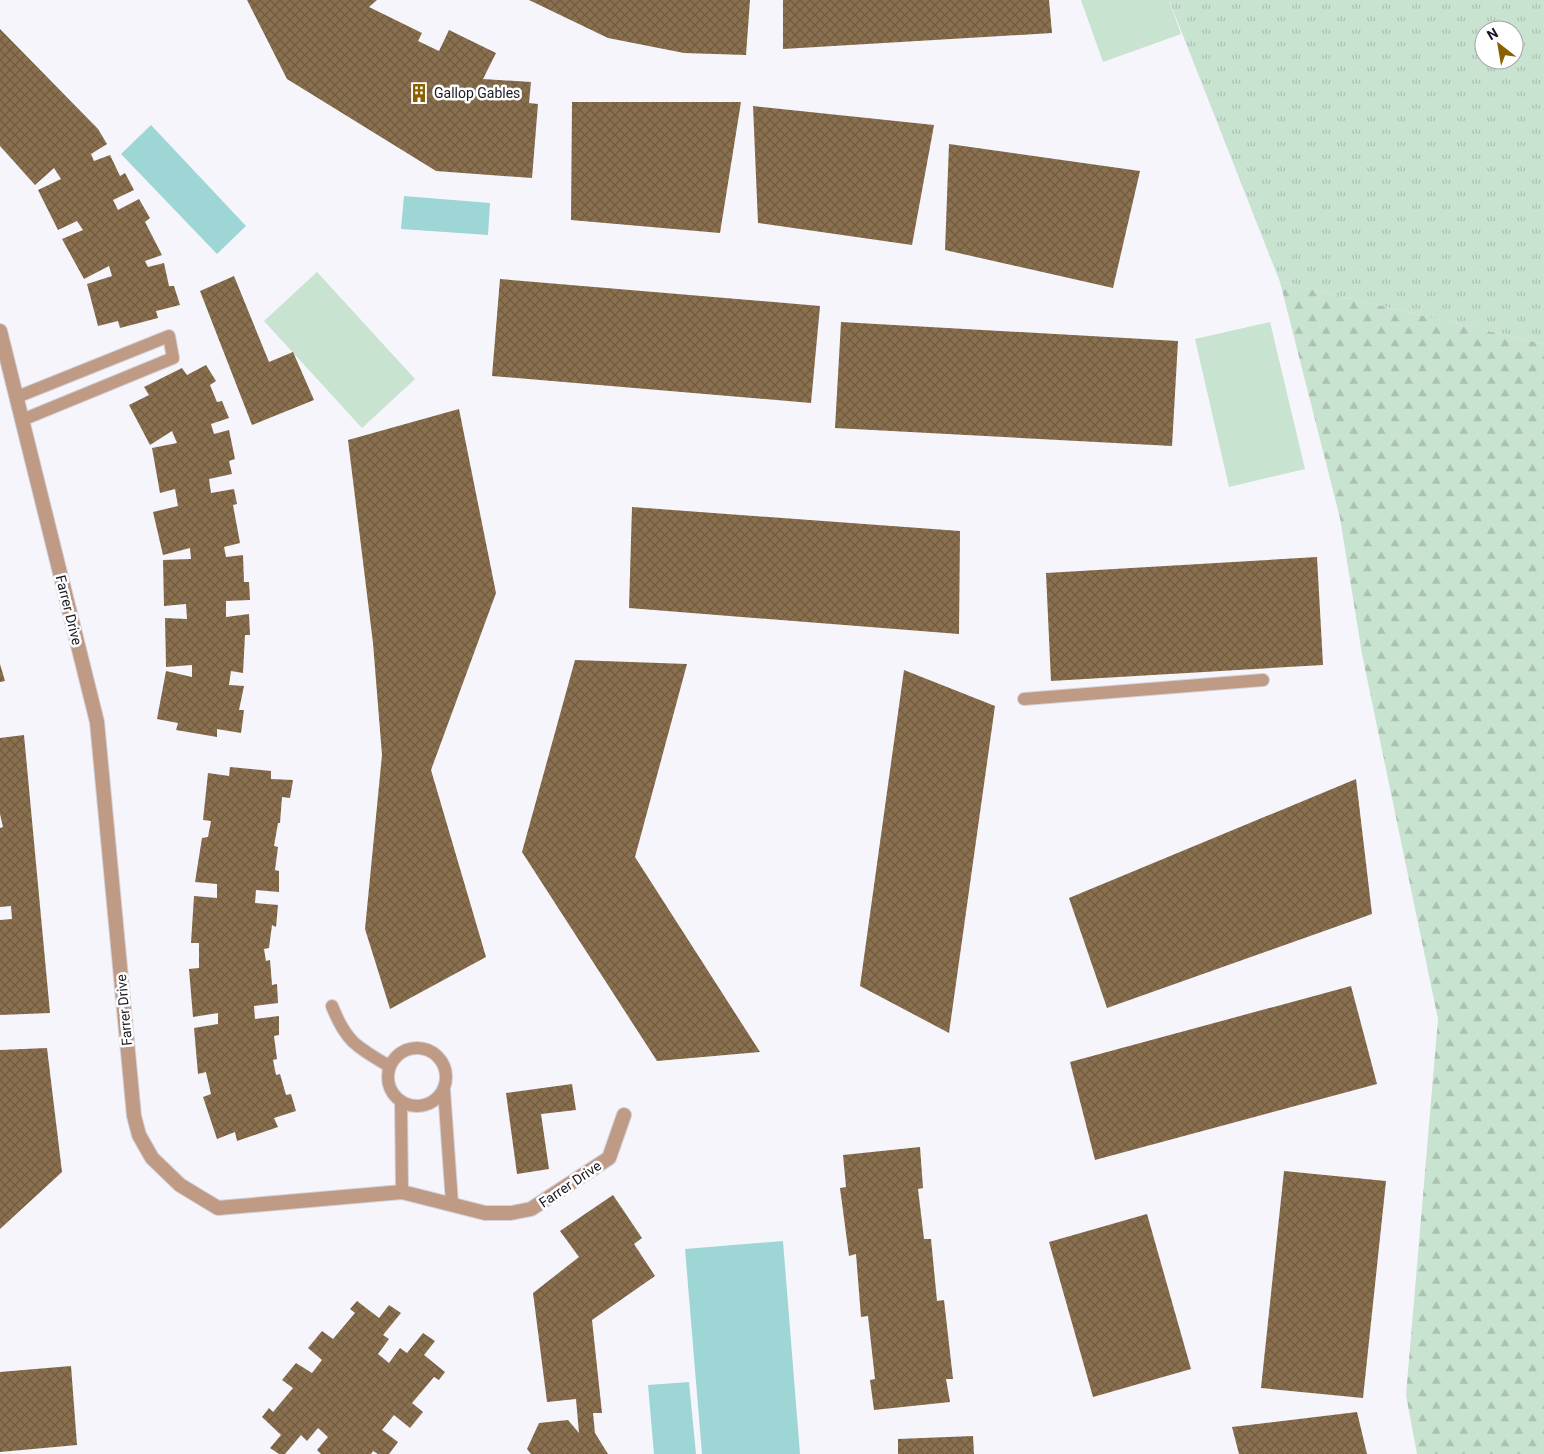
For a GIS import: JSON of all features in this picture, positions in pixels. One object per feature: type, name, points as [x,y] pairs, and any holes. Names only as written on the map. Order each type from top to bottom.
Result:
[{"type":"street","name":"Farrer Drive","points":[[0,331],[97,722],[134,1116],[144,1146],[152,1158],[180,1185],[218,1208],[402,1192],[452,1203],[485,1213],[532,1209],[609,1158],[624,1115]]},
{"type":"lane","points":[[17,397],[169,336],[173,358],[22,420]]},
{"type":"lane","points":[[1024,699],[1262,680]]},
{"type":"lane","points":[[332,1006],[341,1029],[360,1048],[389,1066]]},
{"type":"lane","points":[[444,1090],[433,1102],[417,1107],[401,1103],[392,1093],[387,1080],[389,1066],[399,1054],[414,1048],[429,1050],[441,1060],[446,1074],[444,1090],[452,1203]]},
{"type":"lane","points":[[401,1103],[402,1192]]},
{"type":"green space","points":[[1081,0],[1169,0],[1181,34],[1103,62]]},
{"type":"green space","points":[[1169,0],[1544,0],[1544,344],[1280,282]]},
{"type":"green space","points":[[317,272],[415,379],[362,428],[264,321]]},
{"type":"green space","points":[[1280,282],[1544,344],[1544,1454],[1417,1454],[1406,1395],[1438,1019],[1362,654],[1340,518]]},
{"type":"green space","points":[[1270,322],[1305,469],[1229,487],[1195,339]]},
{"type":"water","points":[[151,125],[246,226],[217,254],[121,154]]},
{"type":"water","points":[[404,196],[490,203],[488,235],[401,229]]},
{"type":"water","points":[[783,1241],[800,1454],[702,1454],[685,1249]]},
{"type":"water","points":[[689,1382],[696,1454],[654,1454],[648,1385]]},
{"type":"building","name":"Gallop Gables","points":[[247,0],[377,0],[369,7],[422,33],[418,41],[439,51],[449,30],[496,53],[483,79],[531,82],[529,103],[538,104],[532,178],[436,171],[287,79]]},
{"type":"building","points":[[529,0],[750,0],[746,55],[684,53],[608,38]]},
{"type":"building","points":[[783,0],[1049,0],[1052,33],[783,49]]},
{"type":"building","points":[[0,29],[98,129],[107,144],[91,154],[94,161],[110,155],[120,176],[125,173],[134,190],[113,200],[118,210],[139,199],[150,218],[145,222],[162,255],[145,261],[148,267],[164,263],[169,286],[174,286],[180,305],[156,311],[158,318],[120,328],[118,321],[98,326],[87,284],[112,276],[109,266],[84,279],[62,239],[83,230],[77,221],[58,230],[38,190],[61,179],[54,168],[35,185],[0,146]]},
{"type":"building","points":[[572,102],[741,102],[720,233],[571,220]]},
{"type":"building","points":[[753,106],[934,125],[912,245],[758,223]]},
{"type":"building","points":[[949,144],[1140,171],[1113,288],[945,250]]},
{"type":"building","points":[[234,276],[269,362],[293,352],[314,400],[252,425],[200,291]]},
{"type":"building","points":[[500,279],[820,306],[811,403],[492,376]]},
{"type":"building","points":[[841,322],[1178,341],[1172,446],[835,428]]},
{"type":"building","points":[[206,365],[216,381],[210,385],[217,402],[222,401],[229,418],[211,424],[214,434],[229,430],[235,459],[229,461],[232,474],[209,479],[211,493],[234,489],[237,504],[233,505],[240,543],[224,547],[226,557],[243,555],[244,582],[249,582],[250,600],[226,601],[226,617],[249,614],[250,635],[245,635],[243,673],[231,671],[229,685],[244,686],[239,710],[244,710],[241,733],[217,729],[217,737],[176,730],[178,723],[157,719],[166,671],[192,677],[192,665],[166,667],[165,618],[187,619],[186,604],[164,606],[163,560],[191,559],[190,548],[163,555],[153,512],[178,506],[175,489],[160,493],[152,448],[177,443],[172,431],[150,445],[129,405],[149,395],[144,387],[182,368],[187,375]]},
{"type":"building","points":[[459,409],[496,593],[431,770],[486,957],[390,1009],[365,929],[382,755],[373,643],[348,440]]},
{"type":"building","points":[[632,507],[960,531],[959,634],[629,608]]},
{"type":"building","points":[[1317,557],[1323,665],[1051,681],[1046,573]]},
{"type":"building","points":[[575,660],[687,664],[635,857],[760,1052],[657,1061],[522,852]]},
{"type":"building","points":[[0,664],[5,681],[0,682]]},
{"type":"building","points":[[904,670],[995,706],[949,1033],[860,986]]},
{"type":"building","points":[[24,735],[50,1013],[0,1015],[0,920],[12,919],[11,906],[0,907],[0,828],[3,827],[0,814],[0,738]]},
{"type":"building","points":[[230,767],[271,771],[271,779],[293,780],[290,798],[282,797],[280,823],[278,823],[274,846],[278,847],[275,870],[279,871],[279,892],[256,890],[255,903],[278,905],[276,927],[272,925],[269,948],[264,949],[266,961],[270,960],[272,985],[277,984],[278,1003],[254,1006],[255,1019],[279,1016],[279,1035],[274,1036],[277,1059],[273,1060],[276,1075],[280,1074],[286,1095],[291,1094],[296,1111],[274,1118],[278,1127],[237,1141],[235,1132],[217,1139],[203,1097],[211,1094],[206,1072],[198,1074],[194,1028],[218,1024],[218,1013],[193,1017],[189,969],[199,968],[199,943],[191,943],[194,896],[217,898],[217,884],[195,882],[202,838],[208,837],[211,821],[203,820],[208,773],[229,776]]},
{"type":"building","points":[[1356,779],[1372,914],[1107,1008],[1069,898]]},
{"type":"building","points":[[1351,986],[1377,1084],[1095,1160],[1070,1062]]},
{"type":"building","points":[[47,1048],[62,1172],[0,1229],[0,1050]]},
{"type":"building","points":[[572,1084],[576,1110],[541,1114],[549,1169],[517,1174],[506,1093]]},
{"type":"building","points":[[920,1147],[923,1188],[918,1189],[924,1239],[931,1239],[937,1301],[944,1300],[953,1379],[946,1379],[950,1402],[874,1410],[870,1380],[875,1379],[868,1316],[861,1317],[856,1254],[849,1256],[840,1188],[846,1187],[843,1155]]},
{"type":"building","points":[[1284,1171],[1386,1181],[1363,1398],[1261,1388]]},
{"type":"building","points":[[613,1195],[642,1238],[634,1244],[655,1276],[592,1320],[602,1413],[593,1413],[595,1433],[608,1454],[531,1454],[527,1449],[539,1423],[568,1420],[579,1433],[576,1399],[547,1402],[533,1293],[579,1257],[560,1231]]},
{"type":"building","points":[[1147,1214],[1191,1369],[1093,1397],[1049,1242]]},
{"type":"building","points":[[357,1301],[379,1318],[389,1305],[401,1313],[383,1335],[389,1339],[378,1354],[389,1363],[400,1348],[407,1353],[423,1333],[435,1341],[424,1355],[445,1372],[439,1380],[434,1377],[412,1403],[423,1412],[410,1428],[394,1415],[382,1430],[398,1442],[389,1454],[378,1454],[373,1451],[371,1454],[321,1454],[317,1450],[328,1437],[318,1428],[307,1441],[301,1435],[285,1454],[279,1454],[270,1448],[281,1435],[262,1417],[269,1408],[273,1412],[293,1388],[282,1380],[296,1363],[312,1373],[322,1360],[308,1348],[322,1331],[333,1339],[355,1313],[350,1309]]},
{"type":"building","points":[[71,1366],[77,1445],[0,1452],[0,1372]]},
{"type":"building","points":[[1357,1412],[1367,1454],[1239,1454],[1232,1427]]},
{"type":"building","points":[[973,1436],[974,1454],[898,1454],[898,1439]]},
{"type":"place","name":"Gallop Gables","points":[[419,93]]}]
